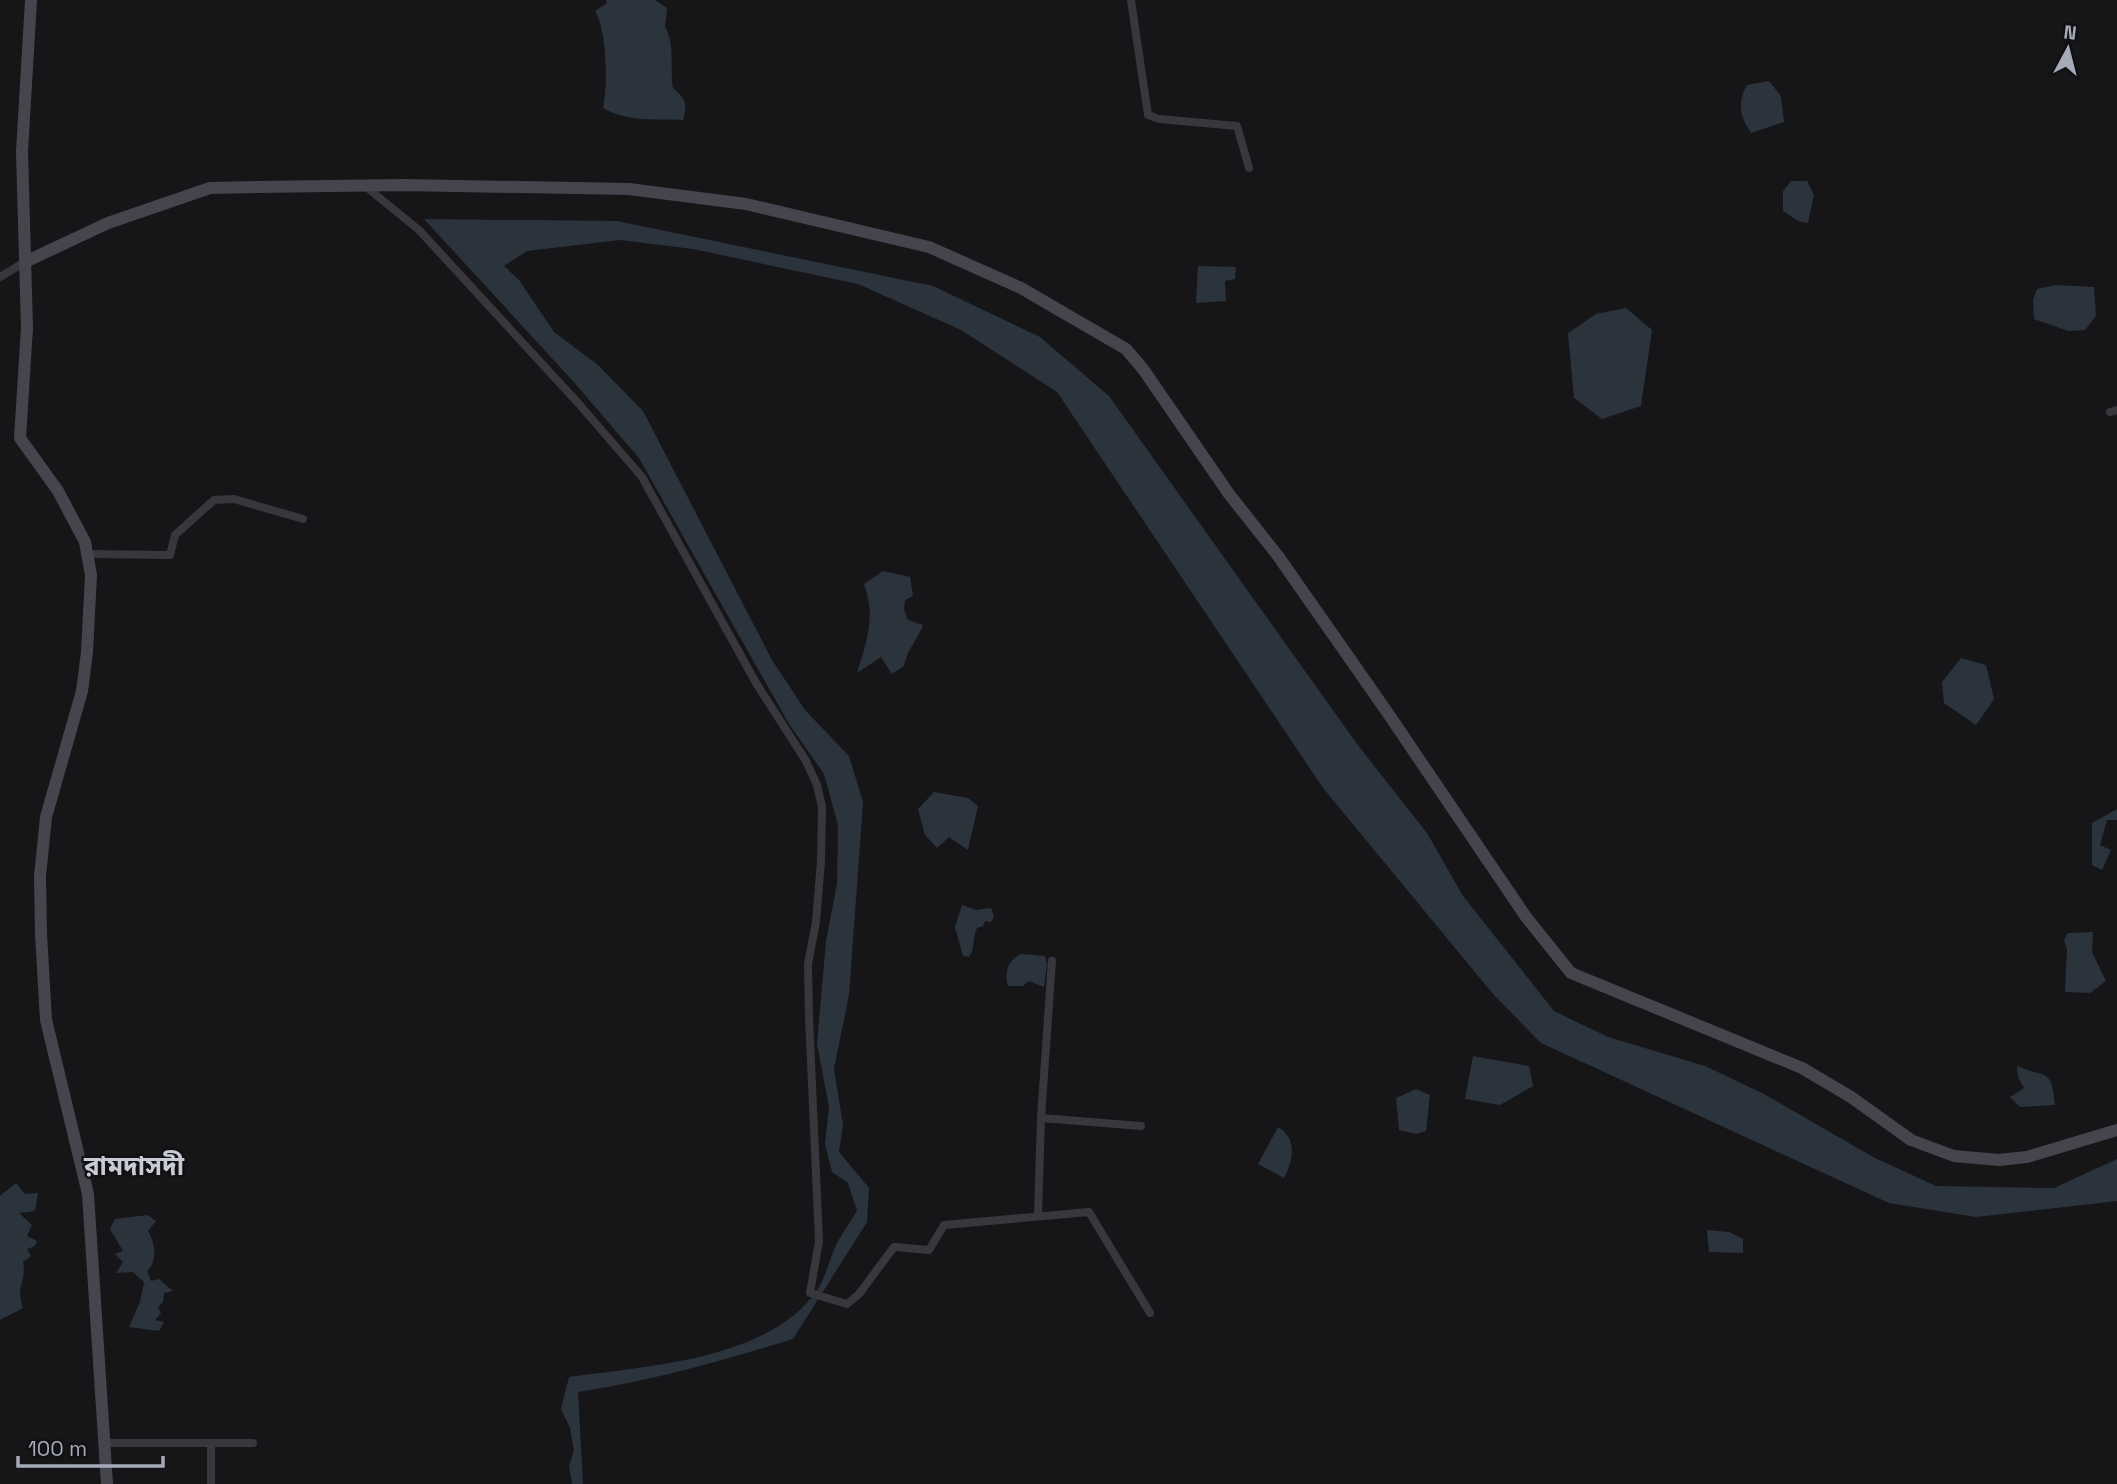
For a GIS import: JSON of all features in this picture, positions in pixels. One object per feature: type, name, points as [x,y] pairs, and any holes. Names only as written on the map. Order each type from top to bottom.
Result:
[{"type":"main road","points":[[31,0],[22,152],[27,328],[20,438],[58,491],[85,542],[90,575],[88,652],[82,691],[46,817],[40,876],[41,934],[46,1020],[88,1194],[107,1484]]},
{"type":"main road","points":[[25,262],[108,223],[211,188],[365,185],[628,189],[746,204],[929,247],[1021,288],[1126,349],[1143,369],[1229,495],[1278,556],[1526,917],[1571,973],[1802,1068],[1851,1097],[1911,1140],[1954,1156],[1999,1160],[2027,1157],[2117,1130]]},
{"type":"street","points":[[1131,0],[1148,115],[1159,120],[1237,125],[1249,168]]},
{"type":"street","points":[[365,185],[419,230],[561,383],[642,477],[755,683],[806,761],[817,785],[822,807],[821,861],[816,922],[808,964],[808,1017],[819,1241],[810,1293],[847,1304],[859,1294],[894,1247],[929,1250],[944,1225],[1089,1212],[1150,1313]]},
{"type":"street","points":[[0,277],[25,262]]},
{"type":"street","points":[[87,554],[170,555],[175,535],[214,500],[234,499],[303,519]]},
{"type":"street","points":[[1038,1215],[1041,1118],[1052,961]]},
{"type":"street","points":[[1041,1118],[1141,1126]]},
{"type":"street","points":[[105,1443],[253,1443]]},
{"type":"street","points":[[211,1443],[211,1484]]},
{"type":"shaded area","points":[[606,0],[655,0],[667,8],[665,27],[671,48],[673,88],[684,102],[683,120],[632,118],[603,108],[605,58],[602,31],[595,11],[607,3]]},
{"type":"shaded area","points":[[1769,81],[1781,96],[1784,122],[1751,133],[1741,109],[1744,91],[1747,85]]},
{"type":"shaded area","points":[[1791,181],[1807,181],[1814,195],[1808,223],[1798,221],[1783,211],[1783,191]]},
{"type":"shaded area","points":[[424,219],[617,221],[933,286],[1040,337],[1109,396],[1357,744],[1427,833],[1463,896],[1554,1011],[1608,1037],[1705,1066],[1764,1094],[1873,1157],[1936,1186],[2054,1188],[2117,1159],[2117,1201],[1976,1217],[1889,1203],[1541,1043],[1493,994],[1323,788],[1057,392],[961,330],[858,284],[693,249],[620,240],[527,251],[504,266],[519,280],[554,332],[598,365],[643,411],[772,660],[805,710],[849,756],[863,802],[849,995],[834,1069],[843,1125],[839,1152],[869,1188],[867,1222],[793,1339],[687,1370],[578,1392],[583,1484],[572,1484],[569,1466],[574,1451],[570,1428],[561,1409],[569,1377],[634,1369],[706,1355],[740,1345],[771,1330],[798,1311],[819,1287],[837,1243],[857,1211],[848,1183],[832,1172],[825,1144],[829,1107],[817,1044],[826,941],[837,884],[838,825],[824,774],[789,724],[639,458],[572,380]]},
{"type":"shaded area","points":[[1198,266],[1236,267],[1235,279],[1225,281],[1226,301],[1196,303]]},
{"type":"shaded area","points":[[2055,285],[2094,287],[2096,316],[2085,330],[2068,331],[2034,319],[2033,300],[2037,289]]},
{"type":"shaded area","points":[[1626,308],[1652,330],[1641,406],[1602,419],[1574,398],[1568,333],[1596,314]]},
{"type":"shaded area","points":[[883,571],[910,577],[913,596],[905,600],[904,610],[908,620],[923,625],[904,666],[892,674],[881,657],[857,673],[870,618],[864,584]]},
{"type":"shaded area","points":[[1961,658],[1986,665],[1994,699],[1976,725],[1944,703],[1942,682]]},
{"type":"shaded area","points":[[934,792],[968,798],[978,806],[968,850],[949,837],[937,848],[925,835],[918,809]]},
{"type":"shaded area","points":[[2117,809],[2117,820],[2107,820],[2100,845],[2111,850],[2102,870],[2092,865],[2092,823]]},
{"type":"shaded area","points":[[962,905],[976,910],[991,908],[994,916],[991,922],[985,921],[983,926],[977,928],[969,957],[963,956],[955,927]]},
{"type":"shaded area","points":[[2093,932],[2092,952],[2106,981],[2090,993],[2065,992],[2067,949],[2064,940],[2068,933]]},
{"type":"shaded area","points":[[1022,954],[1045,956],[1047,964],[1044,987],[1029,981],[1023,986],[1008,986],[1008,967],[1013,959]]},
{"type":"shaded area","points":[[1473,1056],[1529,1066],[1533,1086],[1500,1105],[1465,1099]]},
{"type":"shaded area","points":[[2017,1066],[2049,1079],[2055,1105],[2020,1107],[2010,1097],[2024,1088],[2018,1077]]},
{"type":"shaded area","points":[[1416,1089],[1430,1095],[1426,1131],[1416,1134],[1399,1130],[1396,1098]]},
{"type":"shaded area","points":[[1278,1127],[1289,1137],[1292,1150],[1284,1178],[1258,1164]]},
{"type":"shaded area","points":[[16,1183],[25,1194],[38,1193],[35,1211],[19,1213],[32,1225],[27,1236],[37,1241],[35,1246],[27,1249],[31,1256],[23,1262],[24,1275],[20,1294],[23,1308],[0,1320],[0,1196]]},
{"type":"shaded area","points":[[148,1215],[156,1221],[148,1231],[154,1252],[153,1262],[147,1271],[151,1281],[159,1279],[173,1291],[164,1293],[163,1302],[158,1307],[161,1313],[155,1320],[164,1322],[159,1331],[129,1327],[140,1302],[144,1282],[133,1272],[116,1273],[123,1262],[115,1254],[123,1251],[110,1229],[115,1219]]},
{"type":"shaded area","points":[[1707,1230],[1729,1232],[1743,1239],[1743,1253],[1709,1252]]},
{"type":"district","name":"রামদাসদী","points":[[134,1166]]}]
